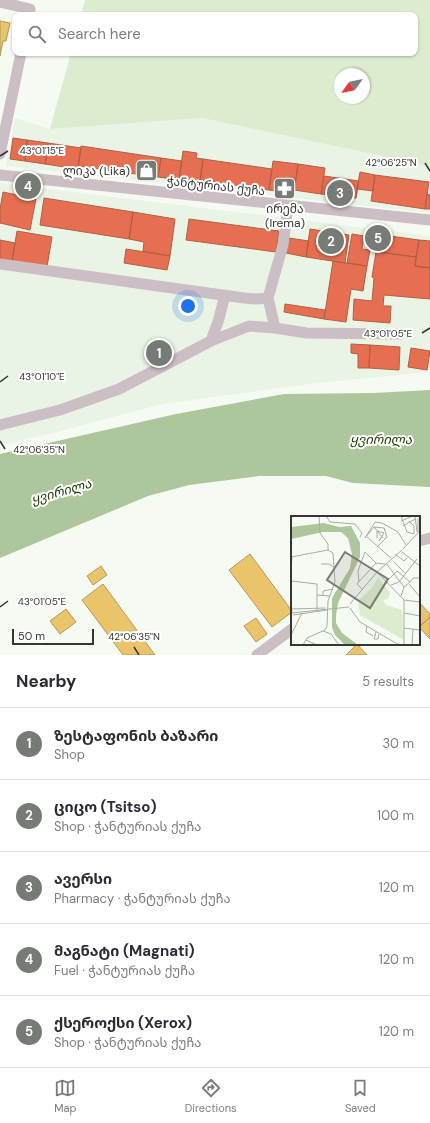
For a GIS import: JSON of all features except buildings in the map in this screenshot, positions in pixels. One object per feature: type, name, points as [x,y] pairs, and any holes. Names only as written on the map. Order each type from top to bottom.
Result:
[{"type":"street","points":[[0,2],[30,8]]},
{"type":"street","points":[[0,154],[4,113],[20,56]]},
{"type":"street","name":"ჭანტურიას ქუჩა","points":[[0,175],[430,220]]},
{"type":"street","points":[[275,328],[268,298],[283,245],[288,206]]},
{"type":"street","points":[[0,264],[256,299],[268,298]]},
{"type":"street","points":[[211,341],[226,295]]},
{"type":"street","points":[[0,425],[60,410],[118,389],[211,341],[249,326],[307,333],[400,334]]},
{"type":"street","points":[[420,542],[430,538]]},
{"type":"street","points":[[258,655],[291,630]]},
{"type":"shaded area","points":[[85,0],[430,0],[430,166],[202,118],[50,129],[70,56],[418,56],[418,12],[82,12]]},
{"type":"shaded area","points":[[15,118],[50,129],[202,118],[430,166],[430,213],[6,166]]},
{"type":"shaded area","points":[[0,183],[430,236],[430,372],[318,383],[162,404],[49,434],[0,445]]},
{"type":"water","name":"ყვირილა","points":[[430,390],[430,487],[353,483],[326,476],[259,476],[189,485],[148,496],[0,558],[0,454],[176,414],[284,394],[374,393]]},
{"type":"place","name":"ლიკა (Lika)","points":[[146,171]]},
{"type":"place","name":"მაგნატი (Magnati)","points":[[28,186]]},
{"type":"place","name":"ირემა (Irema)","points":[[285,188]]},
{"type":"place","name":"ავერსი","points":[[340,193]]},
{"type":"place","name":"ქსეროქსი (Xerox)","points":[[378,238]]},
{"type":"place","name":"ციცო (Tsitso)","points":[[331,241]]},
{"type":"place","name":"ზესტაფონის ბაზარი","points":[[159,353]]}]
